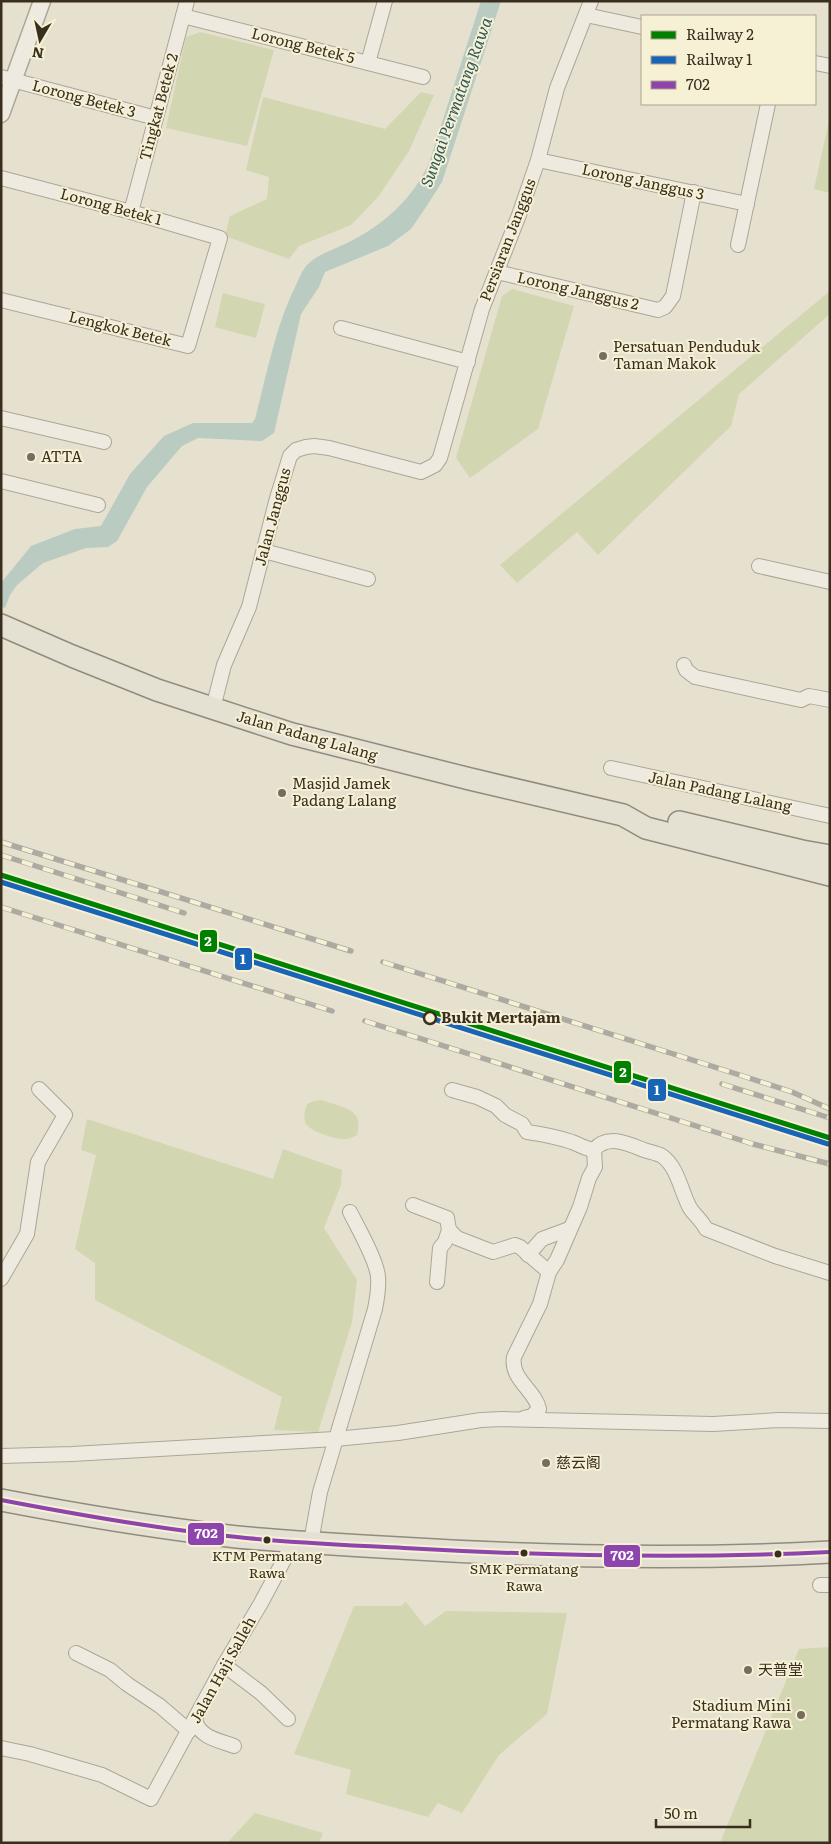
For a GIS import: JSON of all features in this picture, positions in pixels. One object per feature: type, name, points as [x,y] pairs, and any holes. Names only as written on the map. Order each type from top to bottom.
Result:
[{"type":"main road","name":"Jalan Padang Lalang","points":[[1,625],[157,690],[327,744],[623,815],[646,828],[830,875]]},
{"type":"main road","name":"Jalan Padang Lalang","points":[[623,815],[646,813],[830,857]]},
{"type":"main road","points":[[1,1500],[113,1521],[212,1534],[484,1554],[652,1558],[754,1557],[830,1552]]},
{"type":"street","points":[[1,114],[7,78],[42,1]]},
{"type":"street","name":"Tingkat Betek 2","points":[[131,212],[186,1]]},
{"type":"street","points":[[368,63],[385,1]]},
{"type":"street","name":"Persiaran Janggus","points":[[421,472],[435,465],[440,458],[482,309],[538,160],[557,88],[591,1]]},
{"type":"street","points":[[586,15],[641,27]]},
{"type":"street","name":"Lorong Betek 5","points":[[183,16],[423,77]]},
{"type":"street","points":[[816,63],[830,66]]},
{"type":"street","name":"Lorong Betek 3","points":[[7,78],[156,118]]},
{"type":"street","points":[[738,246],[768,105]]},
{"type":"street","name":"Lorong Janggus 3","points":[[538,160],[747,204]]},
{"type":"street","name":"Lorong Betek 1","points":[[1,178],[131,212],[220,238]]},
{"type":"street","name":"Lorong Janggus 2","points":[[497,272],[658,310],[665,307],[673,296],[694,192]]},
{"type":"street","name":"Lengkok Betek","points":[[1,300],[188,346],[220,238]]},
{"type":"street","points":[[341,328],[468,362]]},
{"type":"street","points":[[1,418],[104,442]]},
{"type":"street","name":"Jalan Janggus","points":[[213,708],[224,665],[249,607],[277,498],[290,456],[296,450],[314,446],[329,448],[421,472]]},
{"type":"street","points":[[1,481],[98,504]]},
{"type":"street","points":[[264,551],[368,579]]},
{"type":"street","points":[[759,566],[830,582]]},
{"type":"street","points":[[684,665],[686,670],[695,677],[801,700],[809,696],[830,700]]},
{"type":"street","name":"Jalan Padang Lalang","points":[[611,768],[830,816]]},
{"type":"street","points":[[1,1278],[27,1234],[38,1162],[66,1115],[40,1089]]},
{"type":"street","points":[[452,1090],[477,1097],[496,1106],[505,1115],[522,1124],[527,1132],[561,1138],[594,1150]]},
{"type":"street","points":[[522,1419],[532,1416],[539,1410],[537,1400],[517,1374],[513,1364],[514,1357],[540,1304],[549,1272],[557,1260],[580,1207],[589,1178],[595,1167],[594,1150],[600,1143],[609,1140],[625,1143],[662,1156],[674,1173],[690,1208],[702,1220],[706,1229],[775,1256],[830,1272]]},
{"type":"street","points":[[413,1205],[447,1218],[449,1230],[445,1242],[440,1248],[437,1282]]},
{"type":"street","name":"Jalan Haji Salleh","points":[[1,1748],[30,1754],[102,1775],[151,1799],[224,1665],[261,1603],[302,1542],[320,1492],[375,1309],[377,1292],[378,1276],[374,1264],[350,1212]]},
{"type":"street","points":[[528,1254],[542,1239],[569,1229]]},
{"type":"street","points":[[449,1230],[457,1238],[493,1252],[515,1245],[520,1247],[549,1272]]},
{"type":"street","points":[[1,1456],[72,1454],[335,1439],[398,1433],[481,1420],[522,1419],[713,1424],[779,1420],[830,1421]]},
{"type":"street","points":[[76,1653],[110,1670],[160,1706],[192,1726],[197,1727],[202,1734],[234,1746]]},
{"type":"street","points":[[224,1665],[261,1693],[288,1720]]},
{"type":"green space","points":[[200,32],[274,50],[247,146],[166,128],[186,37]]},
{"type":"green space","points":[[421,92],[434,95],[409,151],[378,197],[351,225],[299,246],[289,259],[225,236],[230,216],[267,199],[269,177],[246,170],[263,97],[385,129]]},
{"type":"green space","points":[[830,121],[830,193],[814,189]]},
{"type":"green space","points":[[512,289],[574,306],[538,429],[470,478],[456,458],[502,296]]},
{"type":"green space","points":[[830,291],[830,314],[739,394],[731,426],[598,555],[577,532],[517,583],[500,565]]},
{"type":"green space","points":[[223,293],[265,304],[256,338],[215,327]]},
{"type":"green space","points":[[321,1100],[350,1110],[358,1119],[357,1135],[341,1139],[308,1127],[305,1119],[307,1104]]},
{"type":"green space","points":[[87,1119],[273,1179],[283,1149],[342,1170],[341,1185],[324,1228],[357,1280],[352,1322],[318,1432],[274,1430],[282,1397],[95,1300],[95,1263],[75,1249],[96,1155],[81,1150]]},
{"type":"green space","points":[[406,1602],[425,1626],[446,1611],[567,1613],[547,1714],[499,1755],[462,1813],[438,1803],[428,1817],[346,1794],[351,1770],[294,1754],[354,1606],[401,1606]]},
{"type":"green space","name":"Stadium Mini Permatang Rawa","points":[[830,1647],[830,1843],[720,1843],[799,1649]]},
{"type":"green space","points":[[255,1813],[323,1833],[319,1843],[227,1843]]},
{"type":"water","name":"Sungai Permatang Rawa","points":[[481,1],[501,1],[442,182],[411,229],[388,246],[325,272],[319,287],[301,314],[274,433],[262,441],[198,438],[182,446],[147,487],[117,541],[108,547],[86,548],[43,563],[17,585],[10,595],[5,608],[1,606],[1,583],[31,546],[75,529],[101,526],[130,474],[164,436],[193,423],[252,423],[255,419],[282,317],[304,269],[316,258],[360,236],[384,220],[405,200],[422,176],[429,163]]},
{"type":"railway","points":[[1,842],[351,951]]},
{"type":"railway","points":[[1,855],[184,913]]},
{"type":"railway","points":[[1,907],[332,1011]]},
{"type":"railway","points":[[383,962],[792,1092],[830,1109]]},
{"type":"railway","points":[[365,1021],[753,1144],[830,1164]]},
{"type":"railway","points":[[722,1084],[830,1118]]},
{"type":"rail line","name":"2","points":[[1,875],[830,1138]]},
{"type":"rail line","name":"1","points":[[1,882],[828,1144]]},
{"type":"transit line","name":"702","points":[[1,1500],[178,1530],[299,1542],[457,1551],[617,1556],[830,1552]]},
{"type":"place","name":"Persatuan Penduduk Taman Makok","points":[[603,356]]},
{"type":"place","name":"ATTA","points":[[31,457]]},
{"type":"place","name":"Masjid Jamek Padang Lalang","points":[[282,793]]},
{"type":"place","name":"Bukit Mertajam","points":[[430,1018]]},
{"type":"place","name":"慈云阁","points":[[546,1463]]},
{"type":"place","name":"KTM Permatang Rawa","points":[[267,1540]]},
{"type":"place","name":"SMK Permatang Rawa","points":[[524,1553]]},
{"type":"place","name":"天普堂","points":[[748,1670]]},
{"type":"place","name":"Stadium Mini Permatang Rawa","points":[[801,1715]]}]
